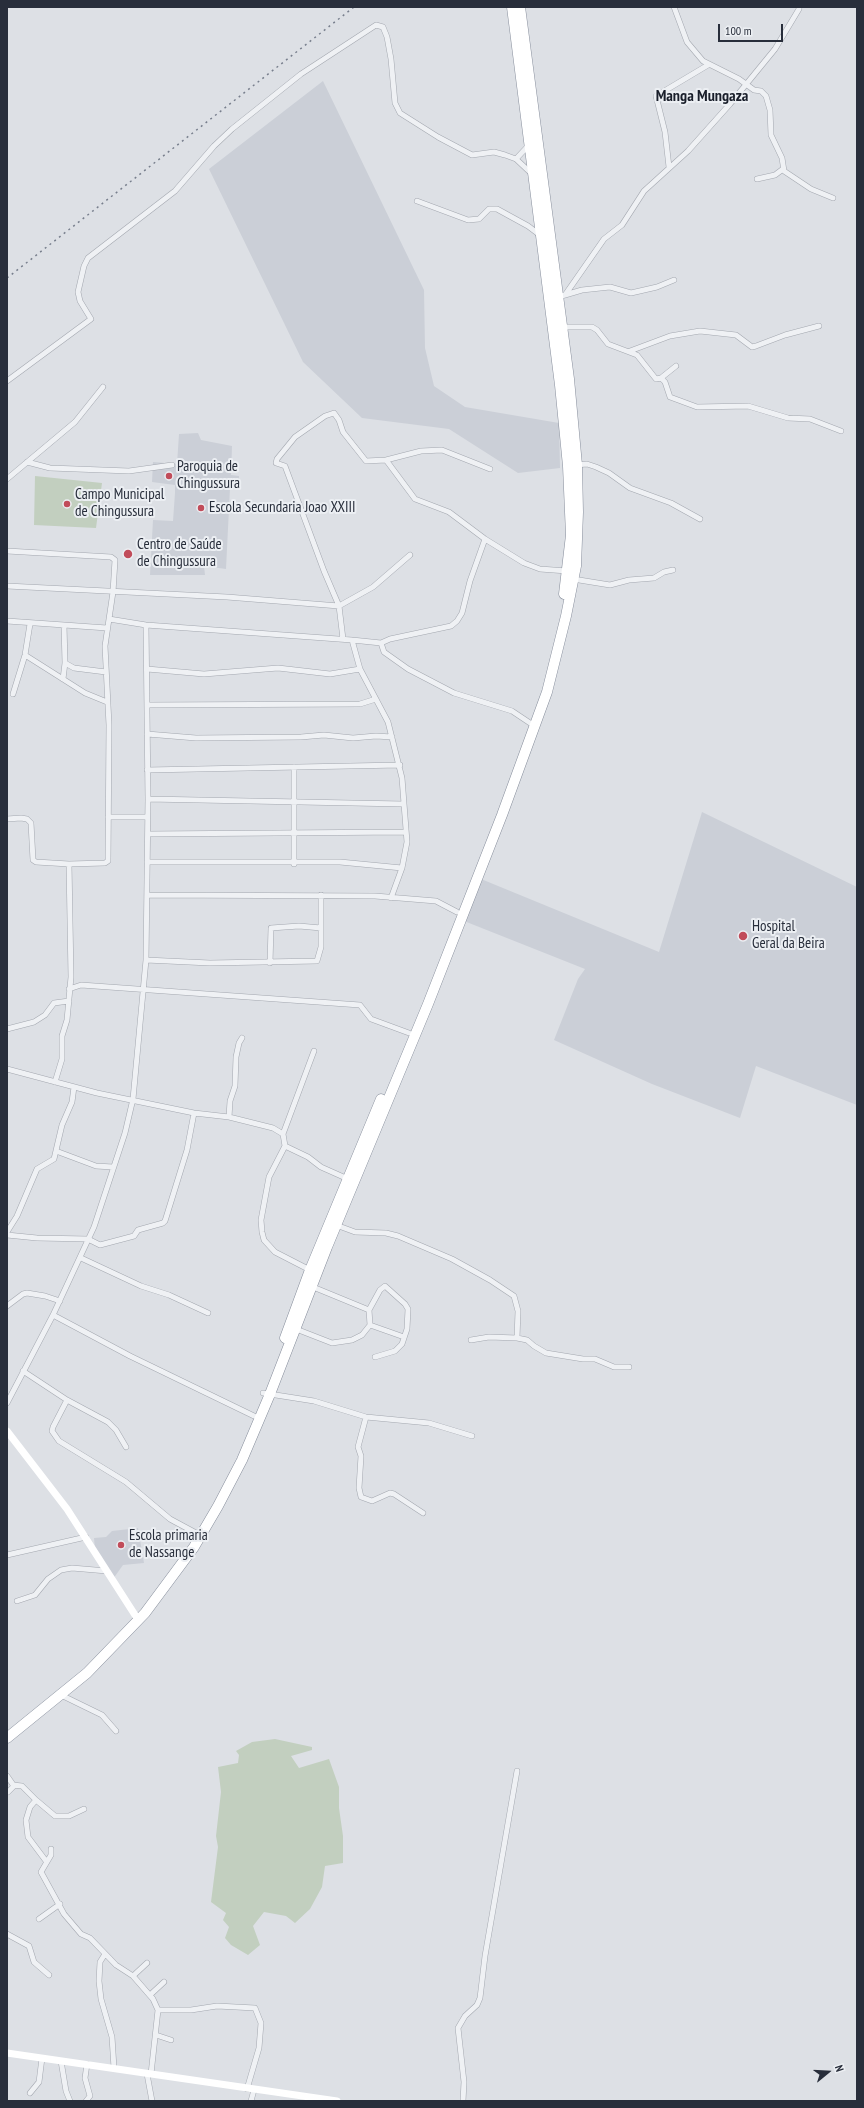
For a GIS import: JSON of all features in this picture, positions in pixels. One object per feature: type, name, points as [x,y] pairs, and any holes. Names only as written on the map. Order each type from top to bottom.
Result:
[{"type":"highway","points":[[512,7],[541,236],[557,297],[560,385],[573,466]]},
{"type":"highway","points":[[7,1731],[78,1673],[120,1632],[135,1615],[172,1568],[196,1533],[238,1456],[254,1416],[267,1393],[296,1329],[336,1226],[428,1004],[534,731],[560,644],[570,575],[573,466],[562,327],[520,7]]},
{"type":"highway","points":[[7,1738],[87,1673],[145,1613],[171,1580],[200,1537],[242,1460],[310,1270],[409,1033],[494,820],[530,723],[554,643],[570,575]]},
{"type":"street","points":[[674,7],[687,42],[708,65],[745,83],[766,96],[770,110],[771,135],[782,158],[783,169],[811,189],[833,198]]},
{"type":"street","points":[[557,297],[604,239],[622,225],[644,192],[692,147],[775,49],[799,9]]},
{"type":"street","points":[[7,381],[90,319],[80,301],[78,292],[84,266],[88,258],[175,191],[214,146],[301,74],[376,25],[383,27],[387,38],[391,59],[395,103],[400,113],[438,137],[472,155],[494,152],[516,159],[534,176]]},
{"type":"street","points":[[669,167],[665,132],[656,96],[708,65]]},
{"type":"street","points":[[516,159],[530,144]]},
{"type":"street","points":[[757,179],[775,175],[783,169]]},
{"type":"street","points":[[416,201],[468,220],[479,219],[489,209],[497,209],[528,226],[541,236]]},
{"type":"street","points":[[557,297],[582,290],[610,287],[631,293],[657,287],[674,280]]},
{"type":"street","points":[[630,351],[670,336],[700,331],[736,335],[752,347],[785,335],[819,326]]},
{"type":"street","points":[[562,327],[592,327],[597,330],[608,344],[630,351],[642,360],[653,377],[658,380],[676,366]]},
{"type":"street","points":[[661,378],[665,382],[670,397],[697,407],[748,406],[788,418],[810,419],[841,431]]},
{"type":"street","points":[[7,479],[75,422],[103,387]]},
{"type":"street","points":[[343,639],[339,606],[324,571],[285,466],[276,463],[277,459],[305,429],[325,416],[334,414],[339,420],[343,432],[362,457],[370,461],[386,460],[421,451],[442,450],[490,469]]},
{"type":"street","points":[[386,460],[415,499],[448,512],[485,539],[524,563],[540,569],[610,585],[629,580],[654,578],[664,572],[673,570]]},
{"type":"street","points":[[27,462],[50,468],[129,471],[172,465]]},
{"type":"street","points":[[573,466],[587,464],[596,467],[610,473],[630,488],[671,503],[700,519]]},
{"type":"street","points":[[109,619],[146,626],[343,639],[381,644],[390,638],[453,624],[462,613],[470,581],[485,539]]},
{"type":"street","points":[[7,551],[111,557],[115,560],[113,592],[105,638],[107,702],[107,862],[69,864],[36,862],[34,860],[30,823],[21,818],[7,819]]},
{"type":"street","points":[[7,586],[227,597],[339,606],[373,587],[410,555]]},
{"type":"street","points":[[7,620],[30,624],[107,628]]},
{"type":"street","points":[[12,694],[25,656],[30,624]]},
{"type":"street","points":[[63,679],[65,663],[64,625]]},
{"type":"street","points":[[7,1403],[60,1301],[81,1258],[98,1217],[125,1133],[133,1099],[144,990],[148,895],[148,705],[146,626]]},
{"type":"street","points":[[352,640],[360,669],[386,716],[400,765],[407,842],[402,868],[391,898]]},
{"type":"street","points":[[381,644],[384,652],[408,669],[454,693],[512,711],[530,723]]},
{"type":"street","points":[[25,656],[85,693],[107,702]]},
{"type":"street","points":[[65,663],[74,668],[106,672]]},
{"type":"street","points":[[147,669],[204,674],[278,668],[330,674],[360,669]]},
{"type":"street","points":[[148,705],[360,704],[376,700]]},
{"type":"street","points":[[147,734],[196,738],[301,737],[324,735],[353,738],[376,736],[392,738]]},
{"type":"street","points":[[147,770],[400,765]]},
{"type":"street","points":[[294,767],[294,864]]},
{"type":"street","points":[[148,799],[403,804]]},
{"type":"street","points":[[108,816],[147,817]]},
{"type":"street","points":[[148,834],[406,832]]},
{"type":"street","points":[[147,862],[294,864],[340,862],[402,868]]},
{"type":"street","points":[[56,1082],[62,1059],[62,1036],[67,1020],[69,1001],[69,864]]},
{"type":"street","points":[[148,895],[321,895],[391,898],[436,901],[456,912]]},
{"type":"street","points":[[146,960],[270,963],[317,961],[321,947],[321,895]]},
{"type":"street","points":[[270,963],[271,928],[299,926],[321,928]]},
{"type":"street","points":[[70,977],[81,985]]},
{"type":"street","points":[[69,989],[81,985],[360,1005],[371,1019],[409,1033]]},
{"type":"street","points":[[7,1029],[34,1022],[45,1015],[54,1003],[69,1001]]},
{"type":"street","points":[[229,1117],[230,1101],[234,1086],[236,1057],[239,1043],[242,1038]]},
{"type":"street","points":[[310,1270],[275,1252],[264,1240],[262,1232],[263,1209],[269,1177],[285,1146],[283,1134],[314,1051]]},
{"type":"street","points":[[7,1069],[74,1087],[194,1113],[229,1117],[273,1128],[283,1134]]},
{"type":"street","points":[[7,1232],[17,1216],[37,1169],[54,1159],[62,1125],[72,1102],[74,1087]]},
{"type":"street","points":[[7,1235],[37,1238],[88,1239],[100,1245],[109,1244],[134,1236],[138,1230],[157,1225],[165,1221],[187,1150],[194,1113]]},
{"type":"street","points":[[285,1146],[308,1157],[321,1167],[348,1179]]},
{"type":"street","points":[[56,1151],[96,1166],[113,1168]]},
{"type":"street","points":[[336,1226],[355,1232],[386,1233],[398,1236],[452,1259],[490,1280],[514,1296],[518,1311],[517,1338]]},
{"type":"street","points":[[81,1258],[141,1286],[169,1295],[208,1313]]},
{"type":"street","points":[[313,1286],[369,1310]]},
{"type":"street","points":[[296,1329],[332,1343],[352,1340],[362,1335],[370,1325],[369,1310],[380,1290],[383,1286],[386,1287],[405,1304],[408,1309],[407,1329],[402,1344],[395,1351],[375,1358]]},
{"type":"street","points":[[7,1306],[23,1294],[28,1293],[45,1296],[60,1301]]},
{"type":"street","points":[[53,1315],[130,1356],[254,1416]]},
{"type":"street","points":[[370,1325],[404,1337]]},
{"type":"street","points":[[471,1340],[489,1337],[517,1338],[527,1340],[546,1353],[583,1359],[595,1359],[614,1367],[629,1367]]},
{"type":"street","points":[[23,1371],[67,1400],[108,1422],[116,1430],[126,1447]]},
{"type":"street","points":[[267,1393],[314,1401],[331,1408],[366,1417],[416,1421],[472,1436]]},
{"type":"street","points":[[67,1400],[53,1427],[54,1434],[59,1442],[126,1482],[170,1519],[196,1533]]},
{"type":"street","points":[[366,1417],[358,1447],[361,1456],[359,1488],[361,1498],[372,1501],[390,1494],[394,1494],[423,1514]]},
{"type":"street","points":[[7,1431],[56,1494],[86,1537],[135,1615]]},
{"type":"street","points":[[7,1555],[86,1537]]},
{"type":"street","points":[[17,1601],[35,1595],[48,1579],[61,1570],[72,1568],[107,1571]]},
{"type":"street","points":[[61,1695],[102,1715],[116,1731]]},
{"type":"street","points":[[463,2101],[464,2082],[458,2028],[465,2016],[476,2005],[480,1998],[488,1933],[517,1770]]},
{"type":"street","points":[[7,1776],[13,1785],[22,1786],[36,1800],[58,1817],[69,1816],[84,1809]]},
{"type":"street","points":[[8,1792],[14,1787],[13,1785]]},
{"type":"street","points":[[36,1800],[30,1807],[26,1820],[28,1837],[46,1862]]},
{"type":"street","points":[[51,1849],[51,1855],[41,1872],[60,1904],[64,1914],[80,1932],[90,1938],[116,1965],[133,1976],[150,1995],[158,2010],[156,2035],[149,2074],[152,2101]]},
{"type":"street","points":[[39,1919],[60,1904]]},
{"type":"street","points":[[7,1934],[28,1946],[34,1962],[49,1975]]},
{"type":"street","points":[[105,1954],[100,1962],[99,1981],[101,1999],[112,2037],[114,2068]]},
{"type":"street","points":[[133,1976],[147,1962]]},
{"type":"street","points":[[150,1995],[164,1982]]},
{"type":"street","points":[[158,2010],[191,2010],[220,2006],[256,2008],[261,2023],[260,2042],[250,2101]]},
{"type":"street","points":[[156,2035],[171,2040]]},
{"type":"street","points":[[7,2053],[337,2101]]},
{"type":"street","points":[[30,2093],[39,2082],[42,2058]]},
{"type":"street","points":[[61,2061],[66,2090],[70,2101]]},
{"type":"street","points":[[86,2101],[90,2096],[90,2091],[85,2078],[87,2064]]},
{"type":"shaded area","points":[[323,81],[424,290],[425,348],[434,386],[465,407],[559,423],[560,468],[518,473],[449,429],[362,418],[303,362],[209,169]]},
{"type":"shaded area","name":"Escola Secundaria Joao XXIII","points":[[198,433],[201,440],[232,446],[231,475],[239,476],[239,486],[230,488],[226,569],[204,566],[205,575],[150,575],[153,520],[173,521],[175,493],[175,485],[152,482],[153,462],[177,464],[179,434]]},
{"type":"shaded area","points":[[702,812],[857,887],[857,1105],[756,1066],[740,1118],[652,1084],[554,1040],[578,979],[585,969],[464,921],[481,879],[659,952]]},
{"type":"shaded area","points":[[138,1528],[144,1563],[123,1565],[113,1579],[95,1549],[94,1538],[106,1537],[112,1531]]},
{"type":"green space","name":"Campo Municipal de Chingussura","points":[[35,476],[102,483],[96,528],[34,525]]},
{"type":"green space","points":[[275,1739],[312,1747],[312,1750],[291,1756],[299,1768],[329,1759],[339,1787],[339,1808],[343,1836],[343,1863],[325,1866],[322,1887],[310,1909],[295,1923],[286,1916],[264,1912],[253,1926],[260,1945],[248,1955],[231,1945],[225,1938],[229,1927],[223,1920],[226,1913],[211,1902],[218,1847],[216,1836],[221,1792],[218,1767],[238,1763],[239,1755],[236,1751],[252,1742]]},
{"type":"railway","points":[[7,278],[354,7]]},
{"type":"place","name":"Paroquia de Chingussura","points":[[169,476]]},
{"type":"place","name":"Campo Municipal de Chingussura","points":[[67,504]]},
{"type":"place","name":"Escola Secundaria Joao XXIII","points":[[201,508]]},
{"type":"place","name":"Centro de Saúde de Chingussura","points":[[128,554]]},
{"type":"place","name":"Hospital Geral da Beira","points":[[743,936]]},
{"type":"place","name":"Escola primaria de Nassange","points":[[121,1545]]},
{"type":"district","name":"Manga Mungaza","points":[[702,96]]}]
